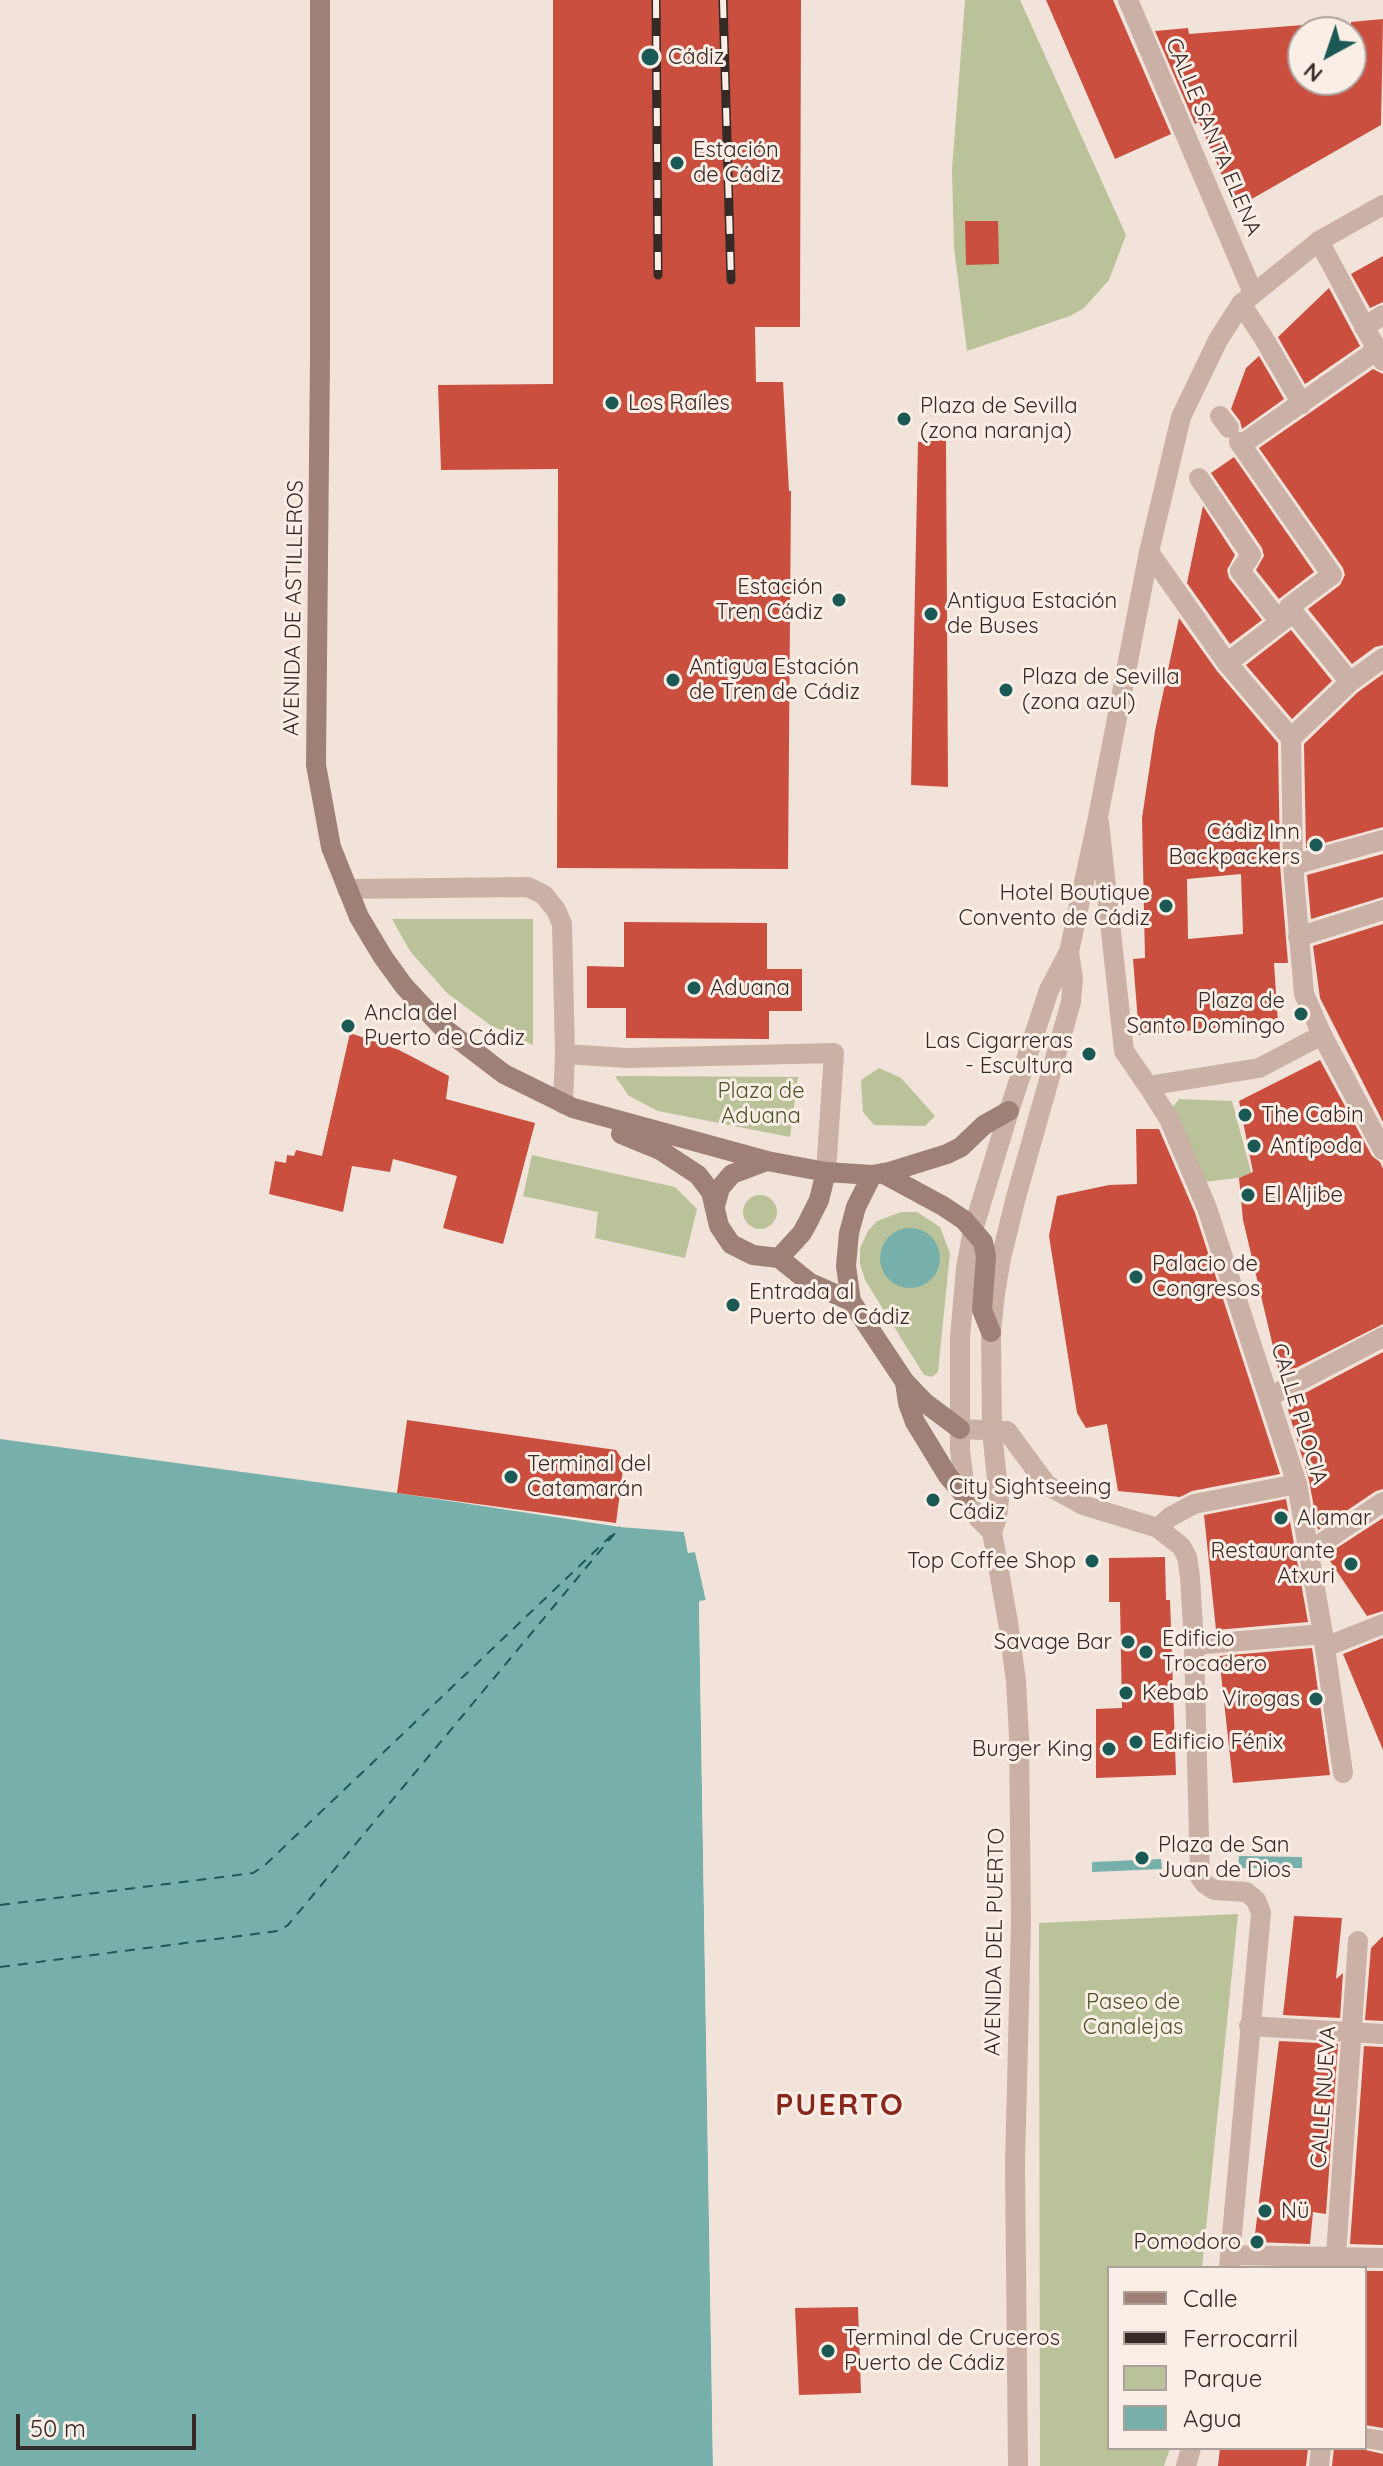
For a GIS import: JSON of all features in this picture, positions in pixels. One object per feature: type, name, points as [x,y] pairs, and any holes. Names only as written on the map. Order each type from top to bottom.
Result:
[{"type":"main road","name":"AVENIDA DE ASTILLEROS","points":[[320,0],[316,765],[331,847],[359,917],[404,986],[441,1026],[504,1074],[568,1106]]},
{"type":"main road","points":[[568,1106],[767,1161],[826,1172],[877,1174],[947,1154],[961,1147],[984,1125],[1009,1111]]},
{"type":"main road","points":[[568,1106],[596,1126],[627,1136],[677,1159],[707,1184],[719,1226],[731,1244],[753,1255],[779,1258],[810,1283],[851,1301]]},
{"type":"main road","points":[[715,1206],[720,1188],[732,1174],[767,1161]]},
{"type":"main road","points":[[779,1258],[802,1233],[819,1200],[826,1172]]},
{"type":"main road","points":[[877,1174],[943,1206],[983,1242],[986,1256],[982,1310],[991,1332]]},
{"type":"main road","points":[[877,1174],[856,1207],[849,1233],[846,1266],[851,1301],[905,1382],[924,1402],[960,1429]]},
{"type":"main road","points":[[905,1382],[915,1422],[948,1476],[966,1497]]},
{"type":"street","name":"CALLE SANTA ELENA","points":[[1128,0],[1263,337],[1302,404]]},
{"type":"street","points":[[966,1497],[960,1429],[960,1337],[973,1230],[1049,990],[1069,952],[1149,552],[1181,417],[1218,340],[1247,299],[1319,241],[1383,205]]},
{"type":"street","points":[[1227,663],[1332,575],[1232,433],[1302,404],[1380,356],[1319,241]]},
{"type":"street","points":[[1364,327],[1383,315]]},
{"type":"street","points":[[1199,478],[1251,555],[1240,571],[1288,614],[1350,682]]},
{"type":"street","points":[[1149,552],[1227,663],[1291,738],[1293,865],[1304,994],[1322,1035],[1381,1138]]},
{"type":"street","points":[[1291,738],[1350,682],[1383,658]]},
{"type":"street","name":"CALLE PLOCIA","points":[[1098,817],[1124,1051],[1169,1119],[1207,1208],[1297,1484],[1343,1773]]},
{"type":"street","points":[[1293,865],[1383,840]]},
{"type":"street","points":[[347,889],[528,887],[544,895],[562,924],[568,1106]]},
{"type":"street","points":[[1298,937],[1383,910]]},
{"type":"street","points":[[992,1532],[999,1500],[992,1431],[991,1332],[1001,1258],[1071,1002],[1073,978],[1069,952]]},
{"type":"street","points":[[1148,1086],[1259,1068],[1322,1035]]},
{"type":"street","points":[[565,1054],[627,1058],[834,1053],[826,1172]]},
{"type":"street","points":[[1269,1397],[1383,1337]]},
{"type":"street","points":[[960,1429],[1007,1431],[1047,1485],[1083,1505],[1158,1528],[1181,1546],[1187,1557],[1194,1645],[1200,1877],[1214,1890],[1246,1892],[1256,1900],[1261,1913],[1229,2261],[1336,2263],[1383,2258]]},
{"type":"street","points":[[1158,1528],[1170,1517],[1194,1504],[1297,1484]]},
{"type":"street","name":"AVENIDA DEL PUERTO","points":[[966,1497],[978,1518],[992,1532],[1016,1681],[1021,1923],[1015,2164],[1018,2466]]},
{"type":"street","points":[[1308,1552],[1383,1502]]},
{"type":"street","points":[[1194,1645],[1324,1640],[1383,1624]]},
{"type":"street","name":"CALLE NUEVA","points":[[1336,2263],[1358,1941]]},
{"type":"street","points":[[1249,2026],[1383,2034]]},
{"type":"green space","points":[[965,0],[1020,0],[1126,235],[1109,280],[1084,308],[1070,316],[967,351],[954,248],[952,169]]},
{"type":"green space","points":[[392,919],[533,919],[533,1045],[490,1025],[447,993],[410,951]]},
{"type":"green space","points":[[879,1068],[901,1078],[935,1116],[925,1126],[874,1125],[863,1112],[861,1080]]},
{"type":"green space","name":"Plaza de Aduana","points":[[615,1076],[798,1077],[790,1137],[658,1111],[629,1096]]},
{"type":"green space","points":[[1179,1099],[1232,1101],[1252,1176],[1205,1182],[1172,1108]]},
{"type":"green space","points":[[532,1155],[675,1187],[697,1209],[685,1258],[595,1238],[598,1212],[523,1196]]},
{"type":"green space","points":[[760,1195],[772,1200],[777,1212],[772,1224],[760,1229],[748,1224],[743,1212],[748,1200]]},
{"type":"green space","points":[[901,1212],[917,1212],[940,1227],[950,1253],[938,1372],[932,1377],[924,1375],[865,1280],[860,1264],[860,1248],[868,1231],[877,1221]]},
{"type":"green space","name":"Paseo de Canalejas","points":[[1238,1914],[1202,2266],[1107,2266],[1107,2450],[1169,2450],[1164,2466],[1040,2466],[1039,1923]]},
{"type":"water","points":[[910,1228],[931,1237],[940,1258],[931,1279],[910,1288],[889,1279],[880,1258],[889,1237]]},
{"type":"water","points":[[0,1439],[620,1527],[684,1532],[688,1553],[695,1551],[706,1601],[699,1602],[713,2466],[0,2466]]},
{"type":"water","points":[[1239,1856],[1302,1857],[1302,1868],[1238,1868]]},
{"type":"water","points":[[1161,1859],[1162,1869],[1092,1872],[1092,1862]]},
{"type":"pier","points":[[684,1532],[688,1533],[691,1548],[699,1550],[710,1601],[703,1605],[717,2466],[713,2466],[699,1601],[706,1600],[695,1552],[688,1553]]},
{"type":"building","points":[[553,0],[801,0],[800,327],[755,327],[756,382],[783,382],[791,491],[788,869],[557,868],[558,469],[441,470],[438,385],[553,384]]},
{"type":"building","points":[[1046,0],[1113,0],[1171,134],[1115,159]]},
{"type":"building","points":[[1383,19],[1381,125],[1236,208],[1155,31],[1188,28],[1189,34],[1287,26],[1287,96],[1367,96],[1367,20]]},
{"type":"building","points":[[965,221],[998,221],[999,264],[966,265]]},
{"type":"building","points":[[1383,256],[1383,302],[1370,308],[1351,274]]},
{"type":"building","points":[[1329,288],[1360,346],[1305,384],[1278,337]]},
{"type":"building","points":[[1259,356],[1284,399],[1242,429],[1231,409],[1246,368]]},
{"type":"building","points":[[1373,369],[1383,374],[1383,645],[1375,647],[1352,664],[1308,609],[1340,585],[1345,575],[1343,568],[1259,448]]},
{"type":"building","name":"Antigua Estación de Buses","points":[[946,440],[948,787],[911,785],[918,442]]},
{"type":"building","points":[[1234,457],[1314,572],[1279,599],[1256,570],[1264,556],[1262,548],[1211,473]]},
{"type":"building","points":[[1203,506],[1235,555],[1227,570],[1229,578],[1262,620],[1230,644],[1187,583]]},
{"type":"building","points":[[1179,618],[1217,671],[1278,743],[1280,865],[1288,963],[1274,963],[1278,1023],[1139,1035],[1133,959],[1145,958],[1142,818],[1155,731]],"holes":[[[1241,874],[1243,934],[1188,939],[1187,879]]]},
{"type":"building","points":[[1291,630],[1332,681],[1292,719],[1246,665]]},
{"type":"building","points":[[1383,674],[1383,827],[1306,848],[1304,744],[1358,692]]},
{"type":"building","points":[[1383,854],[1383,897],[1311,919],[1307,875]]},
{"type":"building","name":"Aduana","points":[[624,922],[767,923],[767,969],[802,969],[802,1011],[769,1011],[769,1039],[626,1038],[626,1008],[587,1008],[587,966],[624,967]]},
{"type":"building","points":[[1383,924],[1383,1122],[1320,998],[1313,946]]},
{"type":"building","points":[[350,1033],[399,1050],[449,1076],[446,1099],[535,1123],[503,1244],[443,1228],[457,1176],[393,1159],[390,1172],[352,1166],[343,1212],[269,1194],[275,1161],[286,1163],[287,1155],[294,1156],[296,1150],[322,1156]]},
{"type":"building","points":[[1320,1060],[1372,1156],[1383,1169],[1383,1324],[1280,1376],[1243,1220],[1239,1178],[1253,1172],[1239,1101]]},
{"type":"building","name":"Palacio de Congresos","points":[[1136,1129],[1159,1129],[1195,1213],[1280,1474],[1192,1491],[1180,1497],[1118,1491],[1107,1424],[1086,1428],[1077,1413],[1049,1236],[1057,1196],[1109,1185],[1137,1184]]},
{"type":"building","points":[[1383,1352],[1383,1489],[1318,1530],[1309,1480],[1286,1403]]},
{"type":"building","name":"Terminal del Catamarán","points":[[407,1420],[616,1450],[624,1462],[616,1523],[397,1493]]},
{"type":"building","points":[[1286,1499],[1308,1622],[1216,1630],[1204,1515]]},
{"type":"building","points":[[1383,1518],[1383,1611],[1367,1616],[1326,1555]]},
{"type":"building","points":[[1165,1557],[1166,1600],[1170,1600],[1176,1775],[1096,1778],[1096,1709],[1122,1708],[1120,1602],[1109,1602],[1109,1558]]},
{"type":"building","points":[[1383,1638],[1383,1750],[1343,1654]]},
{"type":"building","points":[[1312,1648],[1330,1775],[1233,1783],[1219,1656]]},
{"type":"building","points":[[1294,1916],[1342,1918],[1336,1979],[1343,1973],[1340,2018],[1283,2015]]},
{"type":"building","points":[[1383,1936],[1383,2021],[1365,2020],[1371,1948]]},
{"type":"building","points":[[1279,2041],[1338,2044],[1326,2214],[1313,2212],[1310,2244],[1254,2242]]},
{"type":"building","points":[[1364,2046],[1383,2047],[1383,2245],[1350,2244]]},
{"type":"building","points":[[1367,2271],[1383,2271],[1383,2428],[1367,2425]]},
{"type":"building","name":"Terminal de Cruceros Puerto de Cádiz","points":[[858,2307],[861,2393],[799,2395],[795,2308]]},
{"type":"building","points":[[1220,2450],[1308,2450],[1306,2466],[1218,2466]]},
{"type":"building","points":[[1334,2450],[1366,2450],[1383,2454],[1383,2466],[1332,2466]]},
{"type":"ferry route","points":[[0,1967],[278,1931],[288,1925],[620,1527]]},
{"type":"ferry route","points":[[0,1905],[253,1873],[264,1866],[613,1534]]},
{"type":"railway","points":[[656,0],[658,275]]},
{"type":"railway","points":[[723,0],[731,280]]},
{"type":"place","name":"Cádiz","points":[[650,57]]},
{"type":"place","name":"Estación de Cádiz","points":[[677,163]]},
{"type":"place","name":"Los Raíles","points":[[612,403]]},
{"type":"place","name":"Plaza de Sevilla (zona naranja)","points":[[904,419]]},
{"type":"place","name":"Estación Tren Cádiz","points":[[839,600]]},
{"type":"place","name":"Antigua Estación de Buses","points":[[931,614]]},
{"type":"place","name":"Antigua Estación de Tren de Cádiz","points":[[673,680]]},
{"type":"place","name":"Plaza de Sevilla (zona azul)","points":[[1006,690]]},
{"type":"place","name":"Cádiz Inn Backpackers","points":[[1316,845]]},
{"type":"place","name":"Hotel Boutique Convento de Cádiz","points":[[1166,906]]},
{"type":"place","name":"Aduana","points":[[694,988]]},
{"type":"place","name":"Plaza de Santo Domingo","points":[[1301,1014]]},
{"type":"place","name":"Ancla del Puerto de Cádiz","points":[[348,1026]]},
{"type":"place","name":"Las Cigarreras - Escultura","points":[[1089,1054]]},
{"type":"place","name":"The Cabin","points":[[1245,1115]]},
{"type":"place","name":"Antípoda","points":[[1254,1146]]},
{"type":"place","name":"El Aljibe","points":[[1248,1195]]},
{"type":"place","name":"Palacio de Congresos","points":[[1136,1277]]},
{"type":"place","name":"Entrada al Puerto de Cádiz","points":[[733,1305]]},
{"type":"place","name":"Terminal del Catamarán","points":[[511,1477]]},
{"type":"place","name":"City Sightseeing Cádiz","points":[[933,1500]]},
{"type":"place","name":"Alamar","points":[[1281,1518]]},
{"type":"place","name":"Top Coffee Shop","points":[[1092,1561]]},
{"type":"place","name":"Restaurante Atxuri","points":[[1351,1564]]},
{"type":"place","name":"Savage Bar","points":[[1128,1642]]},
{"type":"place","name":"Edificio Trocadero","points":[[1146,1652]]},
{"type":"place","name":"Kebab","points":[[1126,1693]]},
{"type":"place","name":"Virogas","points":[[1316,1699]]},
{"type":"place","name":"Edificio Fénix","points":[[1136,1742]]},
{"type":"place","name":"Burger King","points":[[1109,1749]]},
{"type":"place","name":"Plaza de San Juan de Dios","points":[[1142,1858]]},
{"type":"place","name":"Nü","points":[[1265,2211]]},
{"type":"place","name":"Pomodoro","points":[[1257,2242]]},
{"type":"place","name":"Terminal de Cruceros Puerto de Cádiz","points":[[828,2351]]},
{"type":"district","name":"PUERTO","points":[[840,2106]]}]
